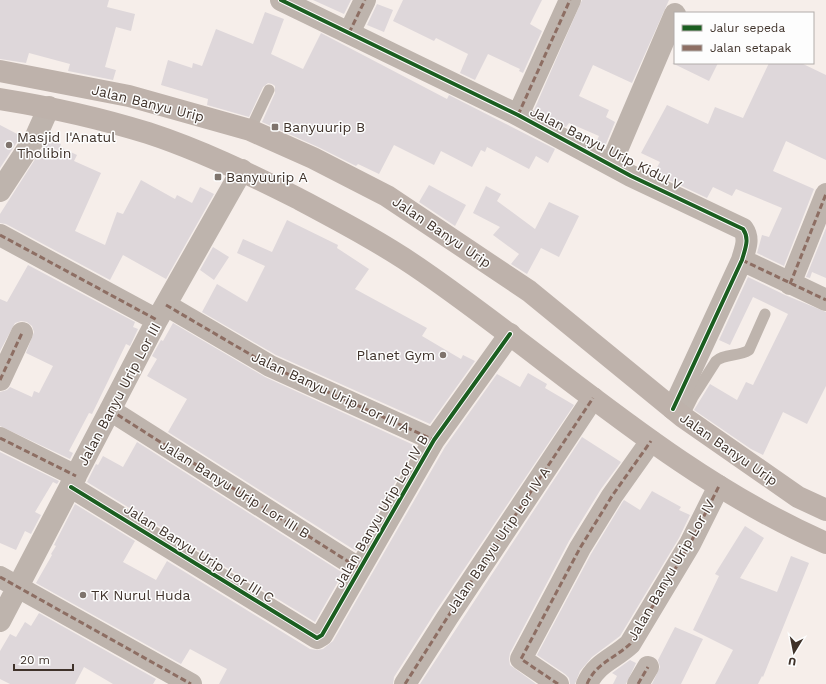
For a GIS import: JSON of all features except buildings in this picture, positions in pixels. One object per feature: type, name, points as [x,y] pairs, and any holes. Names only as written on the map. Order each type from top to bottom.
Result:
[{"type":"main road","name":"Jalan Banyu Urip","points":[[0,71],[129,96],[250,130],[313,158],[387,196],[529,290],[678,413],[798,497],[826,510]]},
{"type":"main road","name":"Jalan Banyu Urip","points":[[0,99],[49,107],[147,133],[218,159],[348,225],[422,271],[510,334],[651,441],[719,486],[785,525],[826,543]]},
{"type":"street","name":"Jalan Banyu Urip Kidul V","points":[[282,0],[349,34],[518,115],[631,176],[743,229],[747,235],[746,248],[742,260],[678,413]]},
{"type":"street","points":[[349,34],[365,0]]},
{"type":"street","points":[[518,115],[570,0]]},
{"type":"street","points":[[675,12],[681,0]]},
{"type":"street","points":[[610,164],[674,15]]},
{"type":"street","points":[[0,191],[36,136],[49,107]]},
{"type":"street","name":"Jalan Banyu Urip Lor III","points":[[0,621],[9,582],[74,481],[162,312],[242,170]]},
{"type":"street","points":[[790,284],[826,194]]},
{"type":"street","name":"Jalan Banyu Urip Lor III A","points":[[0,236],[162,312],[270,366],[434,440]]},
{"type":"street","points":[[742,260],[826,300]]},
{"type":"street","points":[[0,380],[22,333]]},
{"type":"street","name":"Jalan Banyu Urip Lor IV B","points":[[315,638],[322,635],[434,440],[510,334]]},
{"type":"street","name":"Jalan Banyu Urip Lor IV A","points":[[405,684],[593,398]]},
{"type":"street","name":"Jalan Banyu Urip Lor III B","points":[[110,410],[360,569]]},
{"type":"street","name":"Jalan Banyu Urip Lor III C","points":[[0,438],[74,481],[315,638]]},
{"type":"street","points":[[558,684],[521,659],[580,548],[612,496],[651,441]]},
{"type":"street","name":"Jalan Banyu Urip Lor IV","points":[[586,684],[596,669],[630,644],[690,544],[719,486]]},
{"type":"street","points":[[9,582],[191,684]]},
{"type":"lane","points":[[250,130],[269,90]]},
{"type":"lane","points":[[678,413],[693,398],[720,357],[743,354],[749,350],[765,314]]},
{"type":"marked path","points":[[349,33],[365,0]]},
{"type":"marked path","points":[[518,115],[570,0]]},
{"type":"marked path","points":[[790,284],[826,194]]},
{"type":"marked path","points":[[0,235],[157,320]]},
{"type":"marked path","points":[[742,260],[826,300]]},
{"type":"marked path","points":[[166,305],[270,366],[434,440]]},
{"type":"marked path","points":[[0,380],[22,333]]},
{"type":"marked path","points":[[405,684],[593,398]]},
{"type":"marked path","points":[[110,410],[360,569]]},
{"type":"marked path","points":[[0,438],[76,476]]},
{"type":"marked path","points":[[558,684],[521,659],[580,548],[612,496],[651,441]]},
{"type":"marked path","points":[[587,684],[600,666],[630,644],[690,544],[719,486]]},
{"type":"marked path","points":[[0,577],[191,684]]},
{"type":"marked path","points":[[638,684],[648,667]]},
{"type":"cycle path","points":[[281,0],[518,115],[631,176],[743,229],[747,240],[742,260],[673,409]]},
{"type":"cycle path","points":[[71,487],[317,638],[322,635],[434,440],[510,334]]},
{"type":"place","name":"Banyuurip B","points":[[275,127]]},
{"type":"place","name":"Masjid I'Anatul Tholibin","points":[[9,145]]},
{"type":"place","name":"Banyuurip A","points":[[218,177]]},
{"type":"place","name":"Planet Gym","points":[[443,355]]},
{"type":"place","name":"TK Nurul Huda","points":[[83,595]]}]
